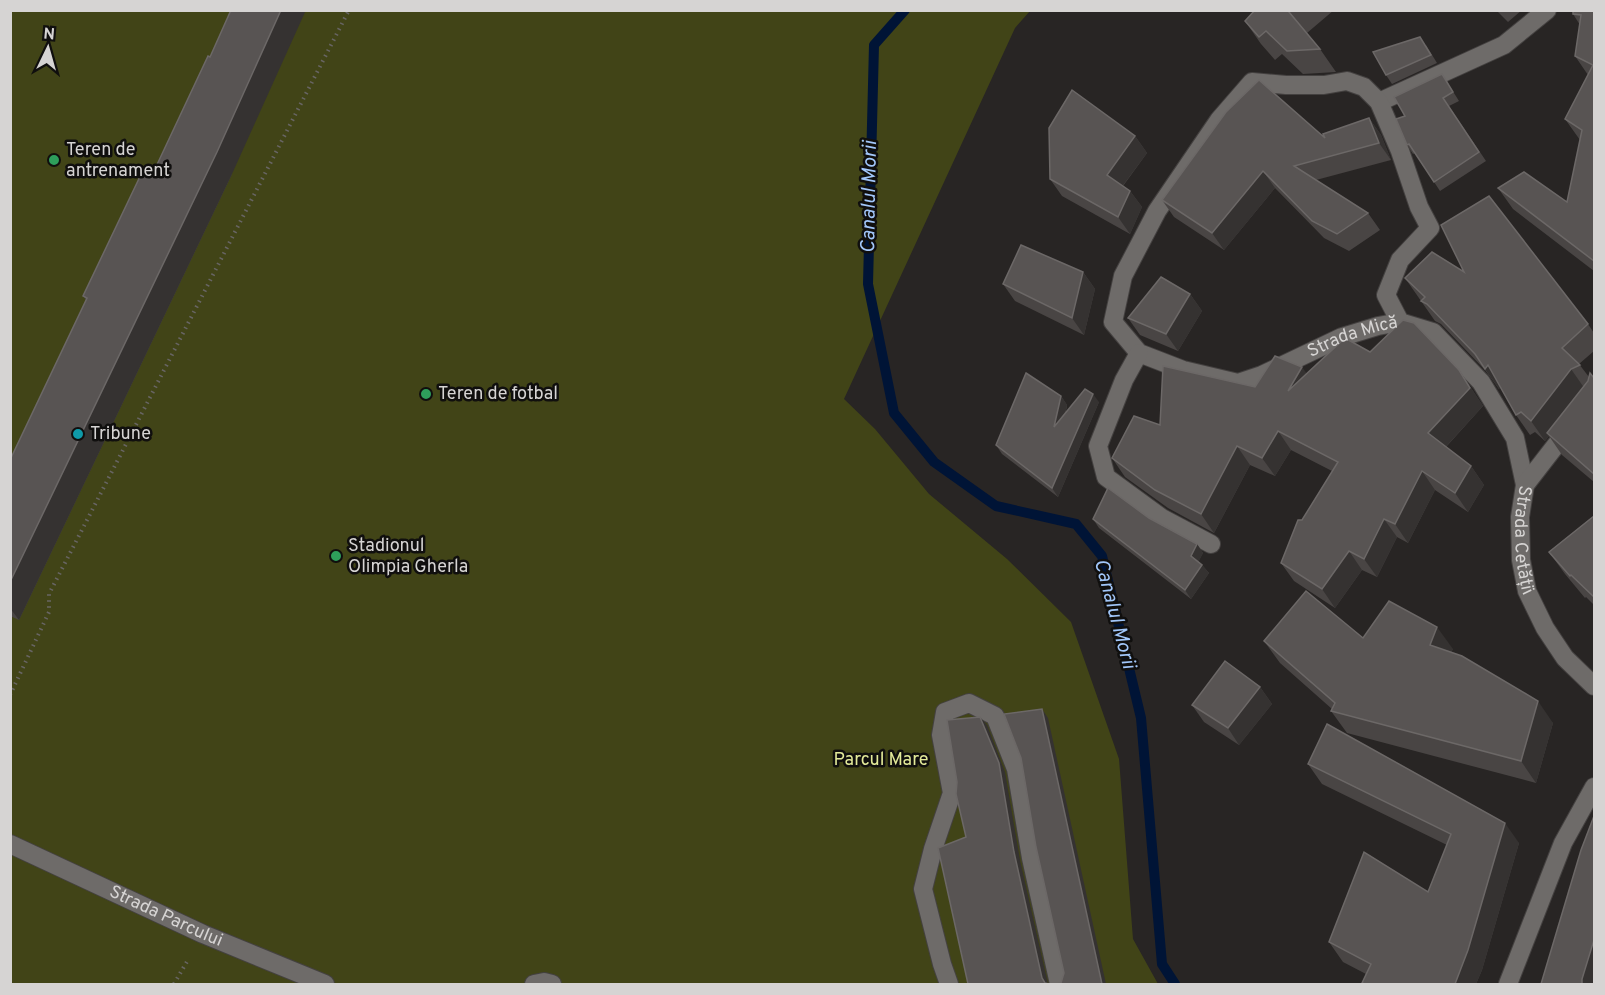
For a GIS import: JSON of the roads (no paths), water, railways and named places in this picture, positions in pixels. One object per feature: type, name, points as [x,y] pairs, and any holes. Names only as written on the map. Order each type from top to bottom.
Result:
[{"type":"street","points":[[1400,322],[1386,295],[1400,260],[1430,228],[1419,207],[1400,151],[1379,102],[1504,45],[1547,10]]},
{"type":"street","name":"Strada Mică","points":[[1379,102],[1364,87],[1347,81],[1324,85],[1252,82],[1219,120],[1157,211],[1123,276],[1113,322],[1139,353],[1184,370],[1238,383],[1262,375],[1342,337],[1378,326],[1400,322],[1433,332],[1481,382],[1515,438],[1526,485]]},
{"type":"street","points":[[1139,353],[1124,380],[1098,446],[1106,477],[1162,518],[1211,544]]},
{"type":"street","name":"Strada Cetății","points":[[1594,396],[1526,485],[1521,517],[1521,560],[1527,591],[1545,628],[1565,658],[1594,686]]},
{"type":"street","points":[[949,984],[923,889],[933,849],[952,793],[941,735],[945,712],[969,703],[995,716],[1016,769],[1059,984]]},
{"type":"street","points":[[1508,984],[1563,843],[1594,787]]},
{"type":"street","name":"Strada Parcului","points":[[10,844],[203,934],[325,984]]},
{"type":"waterway","name":"Canalul Morii","points":[[905,10],[874,45],[868,284],[894,413],[934,462],[996,506],[1076,524],[1102,556],[1141,718],[1162,964],[1175,984]]},
{"type":"place","name":"Teren de antrenament","points":[[54,160]]},
{"type":"place","name":"Teren de fotbal","points":[[426,394]]},
{"type":"place","name":"Tribune","points":[[78,434]]},
{"type":"place","name":"Stadionul Olimpia Gherla","points":[[336,556]]},
{"type":"park label","name":"Parcul Mare","points":[[881,760]]}]
